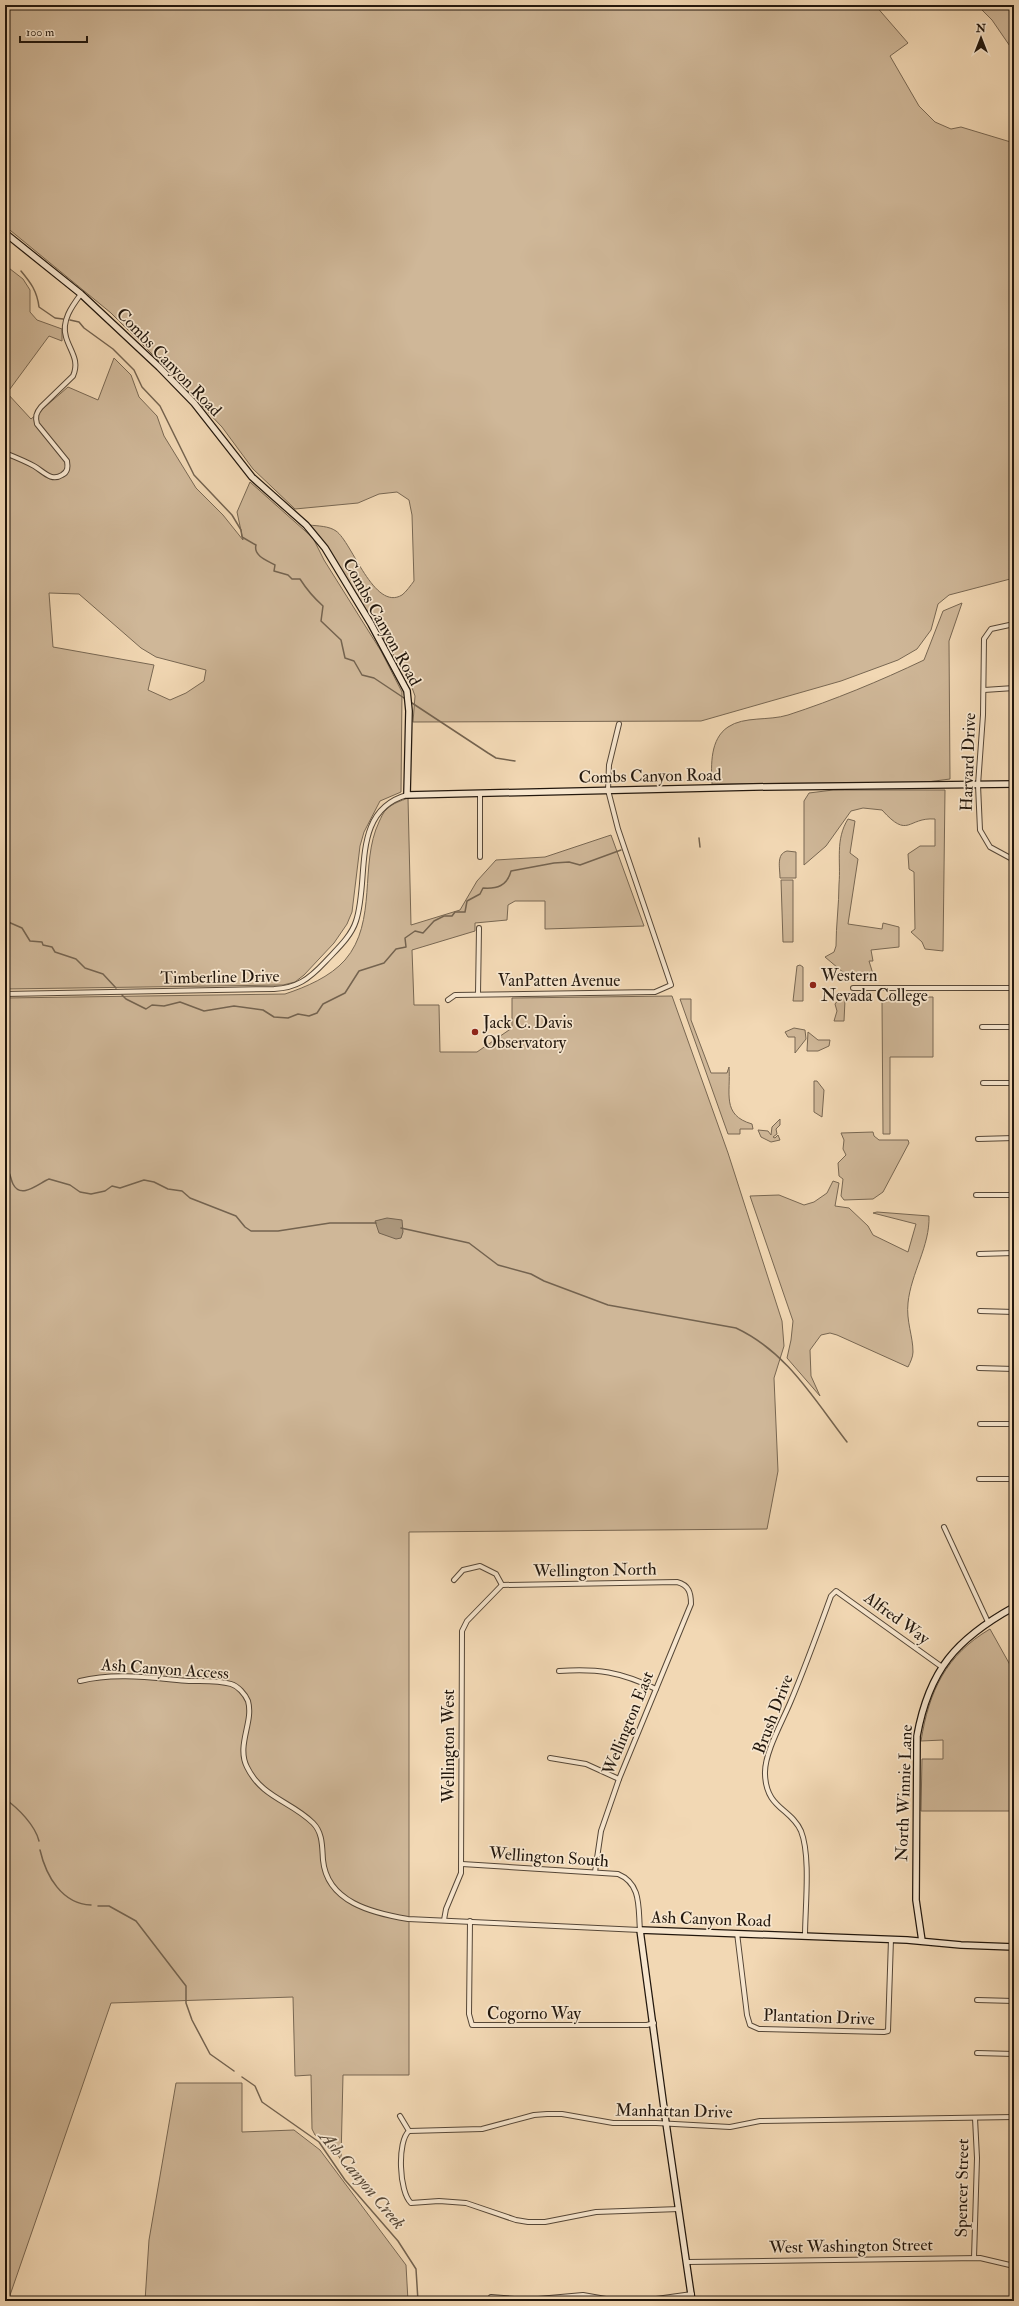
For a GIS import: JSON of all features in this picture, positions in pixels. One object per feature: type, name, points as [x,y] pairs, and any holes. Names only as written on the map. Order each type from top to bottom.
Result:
[{"type":"street","name":"Combs Canyon Road","points":[[5,233],[81,294],[194,403],[252,477],[306,525],[325,548],[371,624],[407,692],[409,710],[407,795],[608,790],[1014,784]]},
{"type":"street","points":[[5,453],[35,466],[46,475],[60,477],[65,473],[67,461],[37,424],[36,413],[74,376],[75,356],[65,336],[65,325],[68,312],[81,294]]},
{"type":"street","name":"Harvard Drive","points":[[1014,624],[991,629],[986,635],[983,648],[984,690],[978,785],[981,833],[990,847],[1014,860]]},
{"type":"street","points":[[984,690],[1014,688]]},
{"type":"street","points":[[608,790],[609,765],[619,724]]},
{"type":"street","name":"VanPatten Avenue","points":[[448,1000],[455,995],[478,994],[655,992],[671,984],[618,829],[608,790]]},
{"type":"street","points":[[480,794],[480,857]]},
{"type":"street","name":"Timberline Drive","points":[[5,994],[274,990],[294,987],[302,983],[332,955],[354,928],[359,907],[364,853],[374,821],[384,806],[391,801],[407,795]]},
{"type":"street","points":[[478,994],[479,928]]},
{"type":"street","points":[[853,988],[1014,988]]},
{"type":"street","points":[[982,1027],[1014,1028]]},
{"type":"street","points":[[983,1083],[1014,1083]]},
{"type":"street","points":[[978,1139],[1014,1138]]},
{"type":"street","points":[[976,1195],[1014,1195]]},
{"type":"street","points":[[979,1254],[1014,1253]]},
{"type":"street","points":[[980,1311],[1014,1312]]},
{"type":"street","points":[[979,1368],[1014,1369]]},
{"type":"street","points":[[980,1424],[1014,1424]]},
{"type":"street","points":[[979,1479],[1014,1479]]},
{"type":"street","points":[[944,1527],[988,1622]]},
{"type":"street","points":[[454,1580],[463,1570],[480,1566],[496,1574],[502,1585]]},
{"type":"street","name":"Wellington North","points":[[502,1585],[677,1582],[688,1587]]},
{"type":"street","name":"Wellington West","points":[[444,1920],[446,1909],[461,1873],[462,1864],[462,1631],[467,1621],[502,1585]]},
{"type":"street","name":"Wellington East","points":[[595,1872],[601,1831],[619,1779],[691,1604],[691,1596],[688,1587]]},
{"type":"street","name":"Alfred Way","points":[[836,1591],[942,1667]]},
{"type":"street","name":"Brush Drive","points":[[805,1936],[805,1846],[795,1822],[780,1809],[768,1793],[765,1773],[769,1754],[808,1658],[831,1596],[836,1591]]},
{"type":"street","name":"North Winnie Lane","points":[[922,1942],[916,1900],[917,1736],[926,1698],[942,1667],[959,1645],[988,1622],[1014,1607]]},
{"type":"street","points":[[559,1670],[588,1668],[622,1675],[656,1689]]},
{"type":"street","name":"Ash Canyon Access","points":[[80,1681],[99,1677],[115,1677],[223,1683],[234,1686],[244,1695],[249,1706],[243,1753],[247,1767],[270,1795],[308,1819],[317,1828],[321,1838],[324,1869],[335,1890],[351,1902],[368,1910],[408,1919]]},
{"type":"street","points":[[550,1758],[586,1764],[619,1779]]},
{"type":"street","name":"Wellington South","points":[[462,1864],[618,1874],[632,1884],[638,1895],[640,1930]]},
{"type":"street","name":"Ash Canyon Road","points":[[408,1919],[640,1930],[891,1939],[922,1942],[1014,1946]]},
{"type":"street","name":"Cogorno Way","points":[[470,1921],[469,2014],[472,2025],[654,2024]]},
{"type":"street","points":[[640,1930],[692,2301]]},
{"type":"street","name":"Plantation Drive","points":[[737,1934],[747,2015],[750,2025],[759,2029],[888,2031],[891,1939]]},
{"type":"street","points":[[977,2000],[1014,2001]]},
{"type":"street","points":[[977,2053],[1014,2054]]},
{"type":"street","name":"Manhattan Drive","points":[[409,2131],[482,2129],[534,2115],[552,2114],[613,2123],[666,2123],[730,2127],[760,2121],[777,2120],[1014,2117]]},
{"type":"street","points":[[400,2116],[409,2131],[405,2134],[403,2141],[401,2161],[404,2188],[407,2198],[412,2204],[440,2201],[466,2203],[510,2218],[528,2222],[545,2222],[596,2212],[679,2209]]},
{"type":"street","name":"Spencer Street","points":[[974,2258],[977,2158],[975,2118]]},
{"type":"street","name":"West Washington Street","points":[[687,2262],[974,2258],[1014,2266]]},
{"type":"street","points":[[642,2301],[692,2294]]},
{"type":"street","points":[[491,2297],[527,2300],[583,2295],[617,2301]]},
{"type":"shaded area","points":[[5,5],[875,5],[908,43],[890,56],[919,106],[935,122],[951,129],[961,127],[1014,143],[1014,578],[949,595],[938,604],[931,630],[917,649],[898,660],[841,681],[701,721],[413,722],[415,696],[410,682],[369,614],[309,525],[327,527],[336,531],[349,548],[364,574],[373,585],[382,594],[392,598],[402,595],[414,581],[412,515],[409,500],[397,492],[379,494],[358,503],[295,509],[253,469],[222,427],[111,313],[5,226]]},
{"type":"shaded area","points":[[977,5],[1014,5],[1014,52],[992,20]]},
{"type":"shaded area","points":[[5,265],[23,279],[30,290],[30,312],[37,320],[62,329],[62,341],[49,336],[7,393],[31,419],[68,387],[98,400],[114,358],[131,375],[139,397],[157,416],[164,436],[196,488],[223,515],[243,540],[237,512],[250,482],[313,538],[324,560],[381,651],[402,692],[401,792],[380,801],[364,832],[360,846],[352,912],[347,924],[334,943],[304,975],[295,982],[283,985],[5,989]],"holes":[[[49,593],[79,594],[141,648],[156,657],[206,670],[204,681],[186,693],[170,700],[148,690],[154,665],[53,647]]]},
{"type":"shaded area","points":[[962,603],[949,641],[950,779],[927,782],[712,784],[712,761],[715,745],[722,732],[728,727],[741,721],[788,715],[857,690],[924,660],[943,611]]},
{"type":"shaded area","points":[[833,790],[945,790],[943,951],[925,949],[922,942],[911,932],[915,929],[914,872],[909,869],[908,854],[920,846],[935,846],[935,819],[926,819],[903,826],[891,819],[882,810],[863,808],[851,811],[826,846],[804,865],[804,801],[809,793]]},
{"type":"shaded area","points":[[408,798],[411,925],[460,910],[477,881],[496,860],[545,857],[611,835],[644,926],[545,929],[545,901],[515,901],[508,905],[507,920],[475,923],[475,931],[412,950],[414,1005],[439,1005],[440,1052],[477,1052],[512,1028],[512,998],[672,996],[728,1153],[782,1321],[784,1346],[774,1378],[778,1471],[767,1529],[409,1532],[409,2075],[343,2075],[341,2160],[333,2147],[315,2135],[312,2129],[311,2075],[295,2076],[293,1997],[111,2003],[8,2301],[5,2301],[5,998],[285,994],[317,981],[339,966],[355,945],[365,911],[373,838],[384,812],[397,802]]},
{"type":"shaded area","points":[[848,819],[855,821],[850,853],[858,859],[848,924],[882,929],[883,923],[899,927],[899,947],[871,950],[873,961],[869,961],[873,974],[867,978],[851,979],[825,957],[834,952],[836,946],[839,892],[839,851],[841,835]]},
{"type":"shaded area","points":[[787,851],[796,852],[796,878],[780,878],[780,858],[781,855]]},
{"type":"shaded area","points":[[781,880],[793,880],[793,942],[783,942]]},
{"type":"shaded area","points":[[800,965],[803,967],[803,1001],[793,1001],[797,966]]},
{"type":"shaded area","points":[[894,997],[933,997],[933,1057],[890,1057],[890,1134],[883,1134],[882,1001]]},
{"type":"shaded area","points":[[680,999],[691,999],[691,1020],[711,1073],[727,1073],[729,1067],[729,1094],[732,1109],[742,1120],[752,1124],[753,1129],[740,1129],[740,1134],[728,1134]]},
{"type":"shaded area","points":[[839,999],[845,1000],[844,1021],[834,1021],[837,1011],[835,1004]]},
{"type":"shaded area","points":[[794,1028],[805,1030],[806,1039],[795,1053],[795,1037],[788,1037],[785,1032]]},
{"type":"shaded area","points":[[808,1032],[818,1040],[830,1040],[829,1046],[818,1051],[807,1051]]},
{"type":"shaded area","points":[[814,1081],[817,1081],[824,1090],[822,1117],[814,1112]]},
{"type":"shaded area","points":[[780,1119],[780,1125],[776,1129],[777,1134],[773,1137],[775,1138],[778,1135],[780,1140],[771,1142],[761,1137],[758,1130],[768,1131],[771,1135],[772,1127]]},
{"type":"shaded area","points":[[873,1132],[874,1136],[879,1140],[908,1140],[909,1143],[883,1192],[873,1199],[844,1200],[841,1196],[843,1179],[839,1176],[838,1163],[846,1155],[843,1149],[844,1140],[841,1133]]},
{"type":"shaded area","points":[[833,1181],[839,1183],[835,1206],[849,1208],[868,1226],[873,1235],[908,1252],[916,1224],[873,1213],[877,1212],[929,1216],[929,1227],[908,1303],[908,1316],[913,1352],[908,1367],[837,1335],[830,1333],[821,1335],[810,1350],[811,1376],[820,1396],[787,1358],[793,1321],[750,1196],[779,1195],[804,1205],[814,1202],[827,1193]]},
{"type":"shaded area","points":[[387,1218],[402,1220],[403,1232],[401,1238],[396,1239],[379,1233],[375,1221]]},
{"type":"shaded area","points":[[990,1629],[1014,1672],[1014,1811],[921,1811],[922,1759],[943,1759],[943,1740],[921,1741],[924,1723],[935,1690],[942,1676],[962,1650]]},
{"type":"shaded area","points":[[176,2083],[242,2083],[242,2132],[294,2130],[320,2150],[406,2265],[408,2301],[145,2301],[149,2240]]},
{"type":"waterway","points":[[21,271],[33,288],[37,296],[39,307],[55,318],[63,319]]},
{"type":"waterway","points":[[70,320],[79,322],[84,328],[113,349],[134,370],[142,387],[160,406],[194,475],[232,515],[241,530],[242,537],[256,545],[259,555],[275,565],[274,571],[288,575],[292,579],[300,579],[305,587],[323,606],[321,621],[341,640],[345,658],[354,661],[362,675],[374,678],[404,698]]},
{"type":"waterway","points":[[412,703],[496,758],[515,761]]},
{"type":"waterway","points":[[699,838],[700,847]]},
{"type":"waterway","points":[[122,995],[126,999],[146,1009],[152,1005],[164,1006],[180,1002],[204,1011],[234,1006],[263,1010],[274,1017],[288,1018],[298,1014],[309,1016],[317,1013],[323,1004],[345,993],[359,971],[384,963],[396,949],[406,947],[405,938],[415,931],[423,933],[434,921],[444,916],[452,916],[455,912],[465,912],[467,901],[480,894],[483,888],[501,886],[507,880],[511,871],[554,863],[569,862],[580,865],[621,850]]},
{"type":"waterway","points":[[5,918],[6,921],[22,928],[30,941],[42,942],[43,945],[52,947],[55,952],[76,959],[85,968],[103,974],[116,988]]},
{"type":"waterway","points":[[5,1167],[16,1189],[21,1191],[30,1189],[49,1179],[70,1185],[80,1192],[91,1194],[105,1191],[112,1186],[120,1188],[144,1180],[154,1182],[168,1189],[182,1191],[190,1198],[236,1216],[245,1227],[251,1231],[278,1231],[330,1223],[376,1223]]},
{"type":"waterway","points":[[401,1228],[469,1243],[498,1265],[531,1274],[544,1281],[608,1305],[736,1328],[754,1338],[785,1363],[847,1442]]},
{"type":"waterway","name":"Ash Canyon Creek","points":[[5,1799],[30,1823],[39,1841]]},
{"type":"waterway","name":"Ash Canyon Creek","points":[[40,1850],[46,1869],[57,1887],[72,1900],[91,1905]]},
{"type":"waterway","name":"Ash Canyon Creek","points":[[98,1906],[109,1906],[136,1921],[186,1986],[186,2003],[192,2020],[210,2054],[234,2071]]},
{"type":"waterway","name":"Ash Canyon Creek","points":[[242,2077],[255,2086],[262,2102],[319,2142],[345,2180],[398,2241],[416,2269],[418,2301]]},
{"type":"place","name":"Western Nevada College","points":[[813,985]]},
{"type":"place","name":"Jack C. Davis Observatory","points":[[475,1032]]}]
